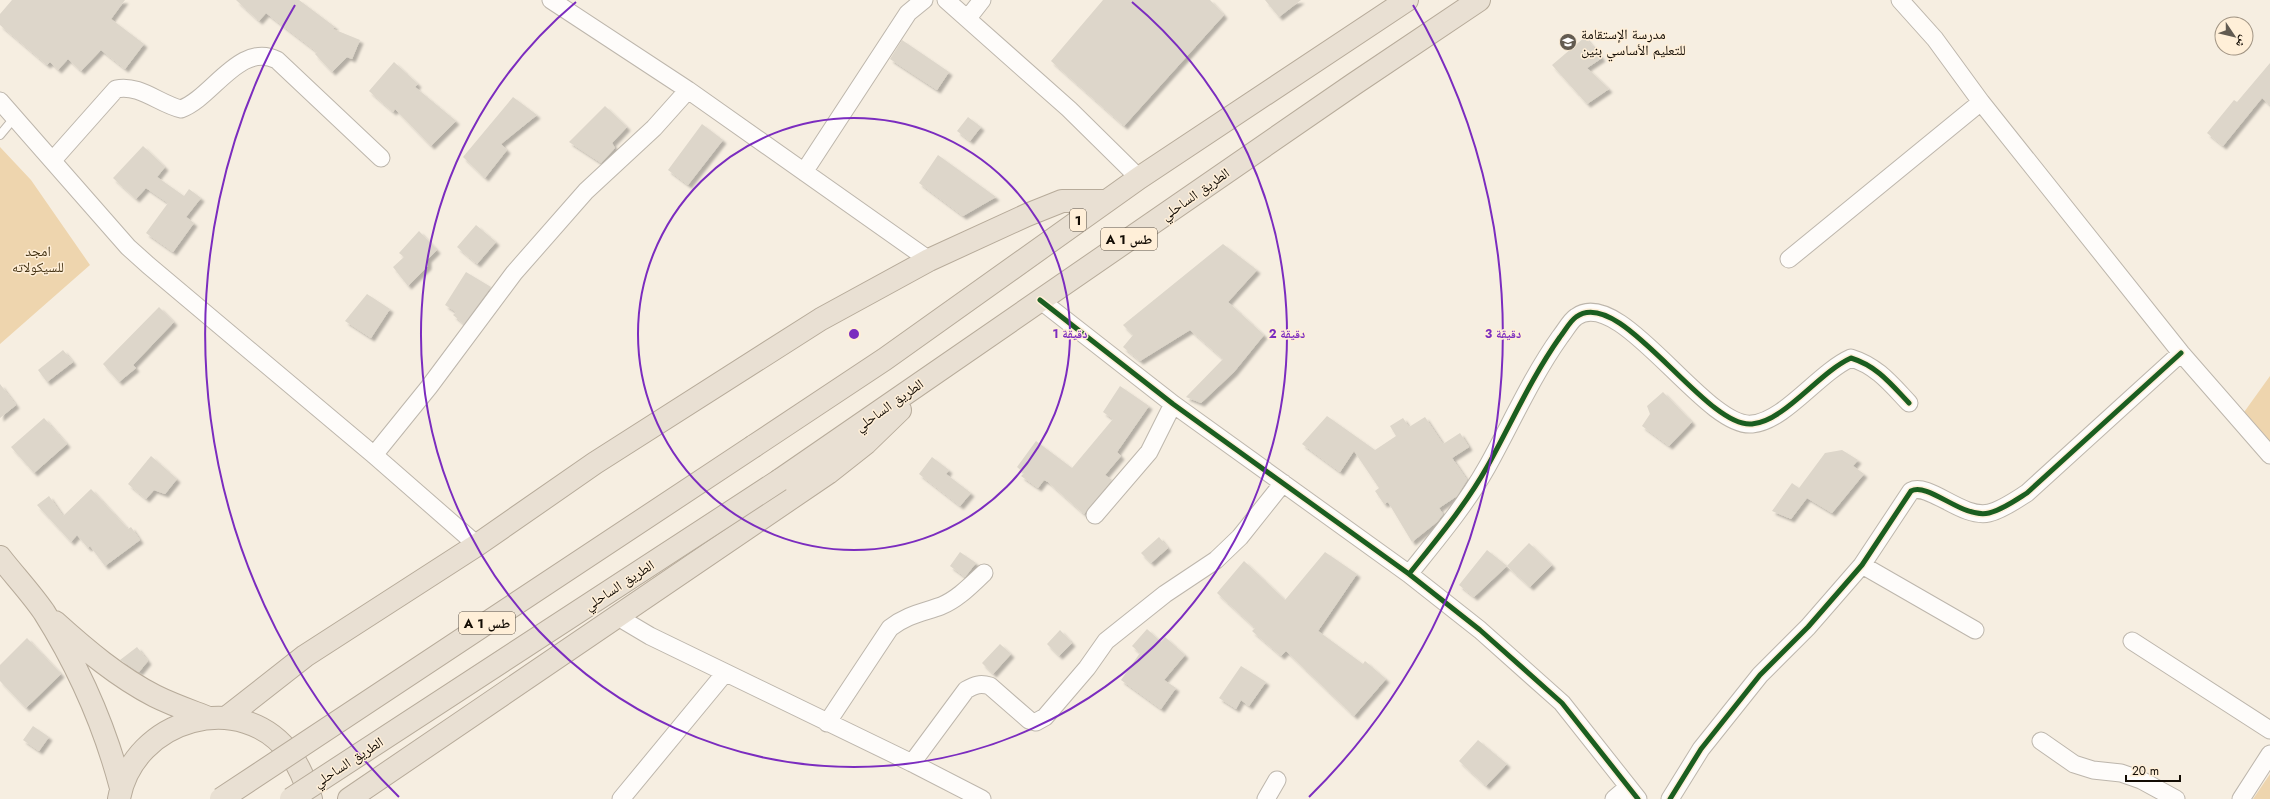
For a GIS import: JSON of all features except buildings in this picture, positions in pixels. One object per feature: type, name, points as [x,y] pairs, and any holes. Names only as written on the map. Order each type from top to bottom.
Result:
[{"type":"highway","name":"1","points":[[754,446],[885,359],[1105,201],[1407,0]]},
{"type":"highway","name":"الطريق الساحلي","points":[[291,799],[780,480],[1354,84],[1479,0]]},
{"type":"highway","points":[[118,796],[130,766],[145,747],[164,732],[186,722],[218,718],[305,656],[477,545],[595,463],[718,383],[821,319],[929,260],[1062,201],[1105,201]]},
{"type":"highway","points":[[350,799],[437,738],[618,617],[828,473],[866,444],[938,371]]},
{"type":"highway","name":"A 1 طس","points":[[221,799],[754,446]]},
{"type":"highway","points":[[0,557],[43,612],[76,673],[97,717],[114,762],[118,796]]},
{"type":"highway","points":[[43,612],[92,654],[128,680],[156,696],[218,718],[250,724],[273,737],[291,754],[304,776],[311,799]]},
{"type":"street","points":[[551,0],[688,90],[929,260]]},
{"type":"street","points":[[804,172],[908,13],[924,0]]},
{"type":"street","points":[[946,0],[1069,109],[1139,178]]},
{"type":"street","points":[[968,18],[982,0]]},
{"type":"street","points":[[1900,0],[1935,39],[1982,102],[2181,352],[2270,455]]},
{"type":"street","points":[[53,160],[116,89],[126,87],[140,90],[171,107],[181,109],[192,104],[245,59],[260,56],[270,57],[276,60],[381,158]]},
{"type":"street","points":[[374,455],[429,387],[514,272],[586,192],[654,128],[688,90]]},
{"type":"street","points":[[0,101],[128,247],[163,279],[374,455],[477,545]]},
{"type":"street","points":[[1789,259],[1982,102]]},
{"type":"street","points":[[1040,300],[1173,404],[1409,574],[1480,630],[1562,703],[1633,793],[1614,799]]},
{"type":"street","points":[[1409,574],[1467,500],[1551,350],[1575,317],[1585,312],[1604,313],[1638,338],[1718,410],[1735,422],[1752,424],[1772,418],[1838,364],[1851,358],[1866,363],[1880,372],[1909,403]]},
{"type":"street","points":[[1670,799],[1701,749],[1760,676],[1808,627],[1862,565],[1911,491],[1917,488],[1923,489],[1951,505],[1979,514],[1989,513],[2001,508],[2027,493],[2181,352]]},
{"type":"street","points":[[1095,515],[1149,452],[1173,404]]},
{"type":"street","points":[[912,763],[966,690],[976,685],[983,684],[990,686],[1029,720],[1036,722],[1045,717],[1087,668],[1106,641],[1165,594],[1216,560],[1240,536],[1283,483]]},
{"type":"street","points":[[1862,565],[1975,630]]},
{"type":"street","points":[[827,723],[890,628],[904,618],[942,605],[960,596],[984,573]]},
{"type":"street","points":[[618,617],[650,636],[912,763],[982,799]]},
{"type":"street","points":[[2132,641],[2270,730]]},
{"type":"street","points":[[621,799],[725,673]]},
{"type":"street","points":[[2041,741],[2074,764],[2093,770],[2120,773],[2134,778],[2176,799]]},
{"type":"street","points":[[2241,799],[2270,754]]},
{"type":"street","points":[[1266,799],[1277,780]]},
{"type":"lane","points":[[0,135],[15,117]]},
{"type":"green space","name":"امجد للسيكولاته","points":[[0,147],[31,180],[90,265],[0,344]]},
{"type":"green space","points":[[2270,376],[2270,445],[2242,415]]},
{"type":"green space","points":[[2270,774],[2270,799],[2253,799]]},
{"type":"cycle path","points":[[1040,300],[1173,404],[1409,574],[1480,630],[1562,703],[1638,799]]},
{"type":"cycle path","points":[[1409,574],[1469,495],[1487,467],[1540,369],[1560,337],[1576,317],[1594,312],[1615,320],[1639,338],[1711,405],[1733,419],[1752,424],[1764,421],[1777,415],[1826,374],[1851,358],[1860,361],[1883,376],[1909,403]]},
{"type":"cycle path","points":[[1670,799],[1701,749],[1760,675],[1808,627],[1862,565],[1911,491],[1927,491],[1968,511],[1979,513],[1994,512],[2014,502],[2027,493],[2181,353]]},
{"type":"place","name":"مدرسة اﻹستقامة للتعليم اﻷساسي بنين","points":[[1568,42]]}]
